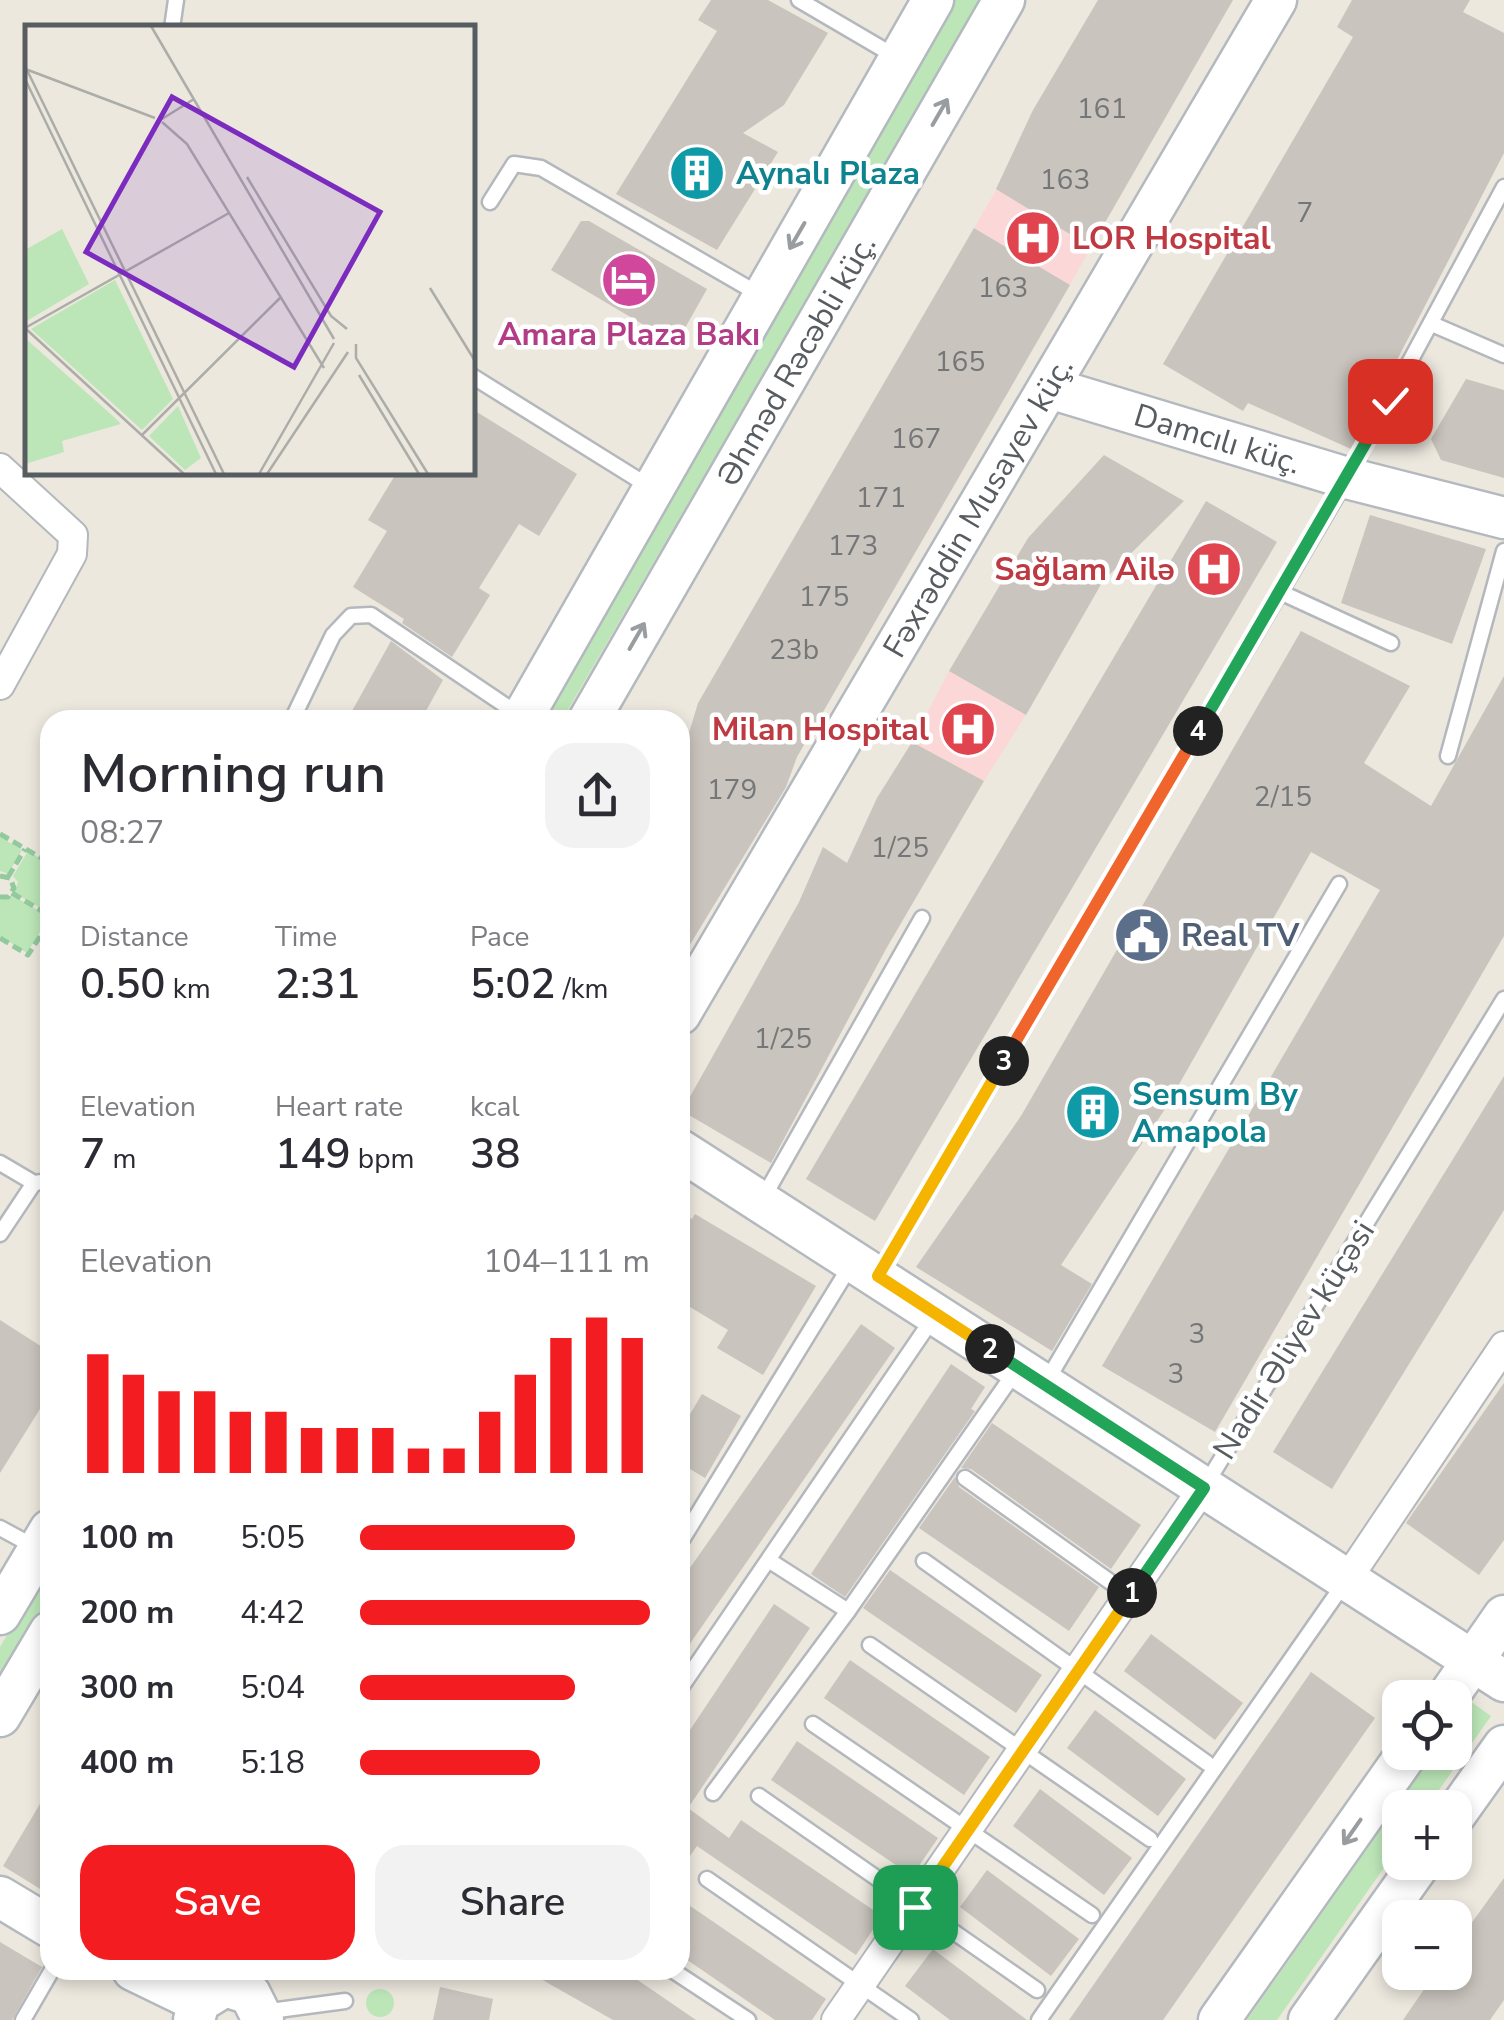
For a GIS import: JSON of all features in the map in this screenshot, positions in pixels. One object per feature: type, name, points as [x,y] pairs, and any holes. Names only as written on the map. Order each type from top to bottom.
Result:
[{"type":"street","name":"Əhməd Rəcəbli küç.","points":[[526,710],[934,0]]},
{"type":"street","name":"Əhməd Rəcəbli küç.","points":[[594,710],[1004,0]]},
{"type":"street","name":"Fəxrəddin Musayev küç.","points":[[690,997],[1276,0]]},
{"type":"street","name":"Damcılı küç.","points":[[1050,388],[1347,478],[1504,518]]},
{"type":"street","points":[[0,468],[73,535],[72,554],[64,571],[0,685]]},
{"type":"street","points":[[690,1156],[1488,1671],[1504,1616]]},
{"type":"street","points":[[1348,1578],[1504,1346]]},
{"type":"street","name":"Nadir Əliyev küçəsi","points":[[836,2020],[1204,1488]]},
{"type":"street","points":[[0,1614],[40,1547]]},
{"type":"street","points":[[0,1716],[40,1649]]},
{"type":"street","points":[[1472,1791],[1504,1746]]},
{"type":"street","points":[[1219,2020],[1395,1770]]},
{"type":"street","points":[[1309,2020],[1408,1880]]},
{"type":"street","points":[[0,1897],[40,1920]]},
{"type":"street","points":[[164,1980],[211,1995],[250,1994],[263,2016]]},
{"type":"lane","points":[[172,25],[176,0]]},
{"type":"lane","points":[[799,0],[899,58]]},
{"type":"lane","points":[[490,202],[514,164],[541,168],[762,296]]},
{"type":"lane","points":[[690,1528],[866,1268],[1280,592],[1432,324],[1504,186]]},
{"type":"lane","points":[[1432,324],[1504,355]]},
{"type":"lane","points":[[475,378],[651,488]]},
{"type":"lane","points":[[1448,756],[1504,551]]},
{"type":"lane","points":[[1280,592],[1392,643]]},
{"type":"lane","points":[[297,710],[333,636],[351,616],[370,615],[510,710]]},
{"type":"lane","points":[[713,1793],[848,1611],[1032,1376],[1338,884]]},
{"type":"lane","points":[[762,1201],[922,918]]},
{"type":"lane","name":"Nadir Əliyev küçəsi","points":[[1204,1488],[1504,998]]},
{"type":"lane","points":[[0,1163],[34,1183],[40,1182]]},
{"type":"lane","points":[[0,1234],[34,1183]]},
{"type":"lane","points":[[690,1676],[936,1314]]},
{"type":"lane","points":[[966,1478],[1130,1596]]},
{"type":"lane","points":[[0,1528],[40,1539]]},
{"type":"lane","points":[[770,1560],[848,1611]]},
{"type":"lane","points":[[924,1560],[1208,1762]]},
{"type":"lane","points":[[1038,2020],[1348,1578]]},
{"type":"lane","points":[[870,1645],[1150,1839]]},
{"type":"lane","points":[[812,1724],[1092,1915]]},
{"type":"lane","points":[[759,1796],[1036,1990]]},
{"type":"lane","points":[[707,1878],[911,2020]]},
{"type":"lane","points":[[23,2020],[46,1980]]},
{"type":"lane","points":[[687,1980],[748,2020]]},
{"type":"lane","points":[[263,2016],[345,2001]]},
{"type":"path","points":[[0,834],[40,857]]},
{"type":"path","points":[[8,877],[25,848]]},
{"type":"path","points":[[0,876],[8,877],[14,884],[12,893]]},
{"type":"path","points":[[0,897],[12,893]]},
{"type":"path","points":[[12,893],[40,912]]},
{"type":"path","points":[[0,938],[28,955],[40,935]]},
{"type":"shaded area","name":"LOR Hospital","points":[[997,189],[1091,247],[1070,285],[974,228]]},
{"type":"shaded area","name":"Milan Hospital","points":[[949,671],[1026,715],[984,781],[912,742]]},
{"type":"green space","points":[[948,0],[981,0],[568,710],[539,710]]},
{"type":"green space","points":[[0,837],[22,850],[8,874],[0,871]]},
{"type":"green space","points":[[28,851],[40,858],[40,907],[14,893],[18,882],[13,876]]},
{"type":"green space","points":[[12,895],[40,912],[40,932],[27,953],[0,936],[0,900]]},
{"type":"green space","points":[[40,1578],[40,1618],[0,1687],[0,1647]]},
{"type":"green space","points":[[1472,1702],[1491,1716],[1472,1743]]},
{"type":"green space","points":[[1422,1770],[1453,1770],[1439,1790],[1408,1790]]},
{"type":"green space","points":[[1382,1827],[1382,1871],[1277,2020],[1247,2020]]},
{"type":"green space","points":[[380,1989],[390,1993],[394,2003],[390,2013],[380,2017],[370,2013],[366,2003],[370,1993]]},
{"type":"building","points":[[711,0],[768,0],[828,33],[784,105],[743,133],[778,152],[717,250],[616,194],[717,31],[698,20]]},
{"type":"building","points":[[1098,0],[1233,0],[1091,247],[996,189],[1033,110]]},
{"type":"building","points":[[1352,0],[1470,0],[1463,12],[1504,33],[1504,153],[1351,449],[1248,403],[1243,411],[1163,364],[1353,37],[1337,27]]},
{"type":"building","name":"Amara Plaza Bakı","points":[[581,221],[589,221],[707,289],[676,344],[551,270]]},
{"type":"building","points":[[974,228],[1070,285],[797,757],[786,787],[690,945],[690,730],[698,703]]},
{"type":"building","points":[[1466,379],[1504,390],[1504,478],[1441,460],[1431,439]]},
{"type":"building","points":[[475,411],[577,474],[539,536],[519,524],[479,588],[490,595],[452,657],[402,623],[404,619],[353,587],[387,531],[368,520],[395,475],[475,475]]},
{"type":"building","points":[[1104,455],[1184,501],[1103,581],[1026,715],[949,671],[1028,538]]},
{"type":"building","points":[[1206,501],[1277,542],[875,1221],[806,1179]]},
{"type":"building","points":[[1370,515],[1486,549],[1452,644],[1341,603]]},
{"type":"building","points":[[1301,631],[1410,686],[1364,763],[1431,806],[1504,676],[1504,936],[1215,1432],[1102,1366],[1380,890],[1311,852],[1165,1109],[1061,1265],[1092,1284],[1052,1351],[916,1267],[1021,1116]]},
{"type":"building","points":[[391,641],[443,680],[426,710],[353,710]]},
{"type":"building","points":[[912,742],[984,781],[886,949],[771,1163],[690,1116],[690,1097],[799,902],[823,847],[847,863],[877,798]]},
{"type":"building","points":[[1504,1076],[1504,1210],[1332,1489],[1273,1452]]},
{"type":"building","points":[[695,1214],[816,1286],[763,1375],[717,1348],[728,1330],[690,1307],[690,1218]]},
{"type":"building","points":[[0,1320],[40,1346],[40,1409],[0,1473]]},
{"type":"building","points":[[861,1324],[895,1348],[690,1644],[690,1568]]},
{"type":"building","points":[[951,1364],[985,1387],[971,1409],[975,1411],[845,1597],[811,1574]]},
{"type":"building","points":[[1504,1383],[1504,1540],[1479,1575],[1406,1523]]},
{"type":"building","points":[[702,1394],[741,1416],[705,1478],[690,1469],[690,1414]]},
{"type":"building","points":[[992,1423],[1141,1525],[1111,1569],[971,1469],[961,1468]]},
{"type":"building","points":[[955,1477],[959,1487],[1099,1587],[1069,1631],[919,1528]]},
{"type":"building","points":[[890,1570],[1042,1675],[1016,1713],[863,1608]]},
{"type":"building","points":[[774,1604],[810,1628],[690,1805],[690,1730]]},
{"type":"building","points":[[1151,1634],[1243,1703],[1215,1740],[1124,1671]]},
{"type":"building","points":[[850,1660],[990,1757],[964,1795],[824,1698]]},
{"type":"building","points":[[1311,1672],[1375,1718],[1163,2020],[1069,2020]]},
{"type":"building","points":[[1095,1710],[1186,1779],[1158,1816],[1067,1748]]},
{"type":"building","points":[[797,1741],[938,1838],[912,1876],[771,1780]]},
{"type":"building","points":[[1040,1789],[1132,1858],[1104,1895],[1013,1826]]},
{"type":"building","points":[[40,1804],[40,1889],[3,1866]]},
{"type":"building","points":[[690,1809],[729,1838],[741,1820],[882,1916],[856,1955],[697,1846],[690,1856]]},
{"type":"building","points":[[987,1870],[1079,1939],[1051,1976],[960,1907]]},
{"type":"building","points":[[1504,1878],[1504,2000],[1490,2020],[1403,2020],[1424,1990],[1472,1990],[1472,1922]]},
{"type":"building","points":[[690,1906],[826,1999],[812,2020],[775,2020],[690,1962]]},
{"type":"building","points":[[0,1942],[40,1966],[40,1971],[12,2020],[0,2020]]},
{"type":"building","points":[[933,1949],[1027,2020],[950,2020],[905,1986]]},
{"type":"building","points":[[543,1980],[638,1980],[696,2020],[613,2020]]},
{"type":"building","points":[[440,1987],[493,1999],[489,2020],[433,2020]]},
{"type":"place","name":"Aynalı Plaza","points":[[697,173]]},
{"type":"place","name":"LOR Hospital","points":[[1033,238]]},
{"type":"place","name":"Amara Plaza Bakı","points":[[629,280]]},
{"type":"place","name":"Sağlam Ailə","points":[[1214,569]]},
{"type":"place","name":"Milan Hospital","points":[[968,729]]},
{"type":"place","name":"Real TV","points":[[1142,935]]},
{"type":"place","name":"Sensum By Amapola","points":[[1093,1112]]},
{"type":"route","points":[[915,1907],[1204,1488],[878,1276],[1390,401]]}]
